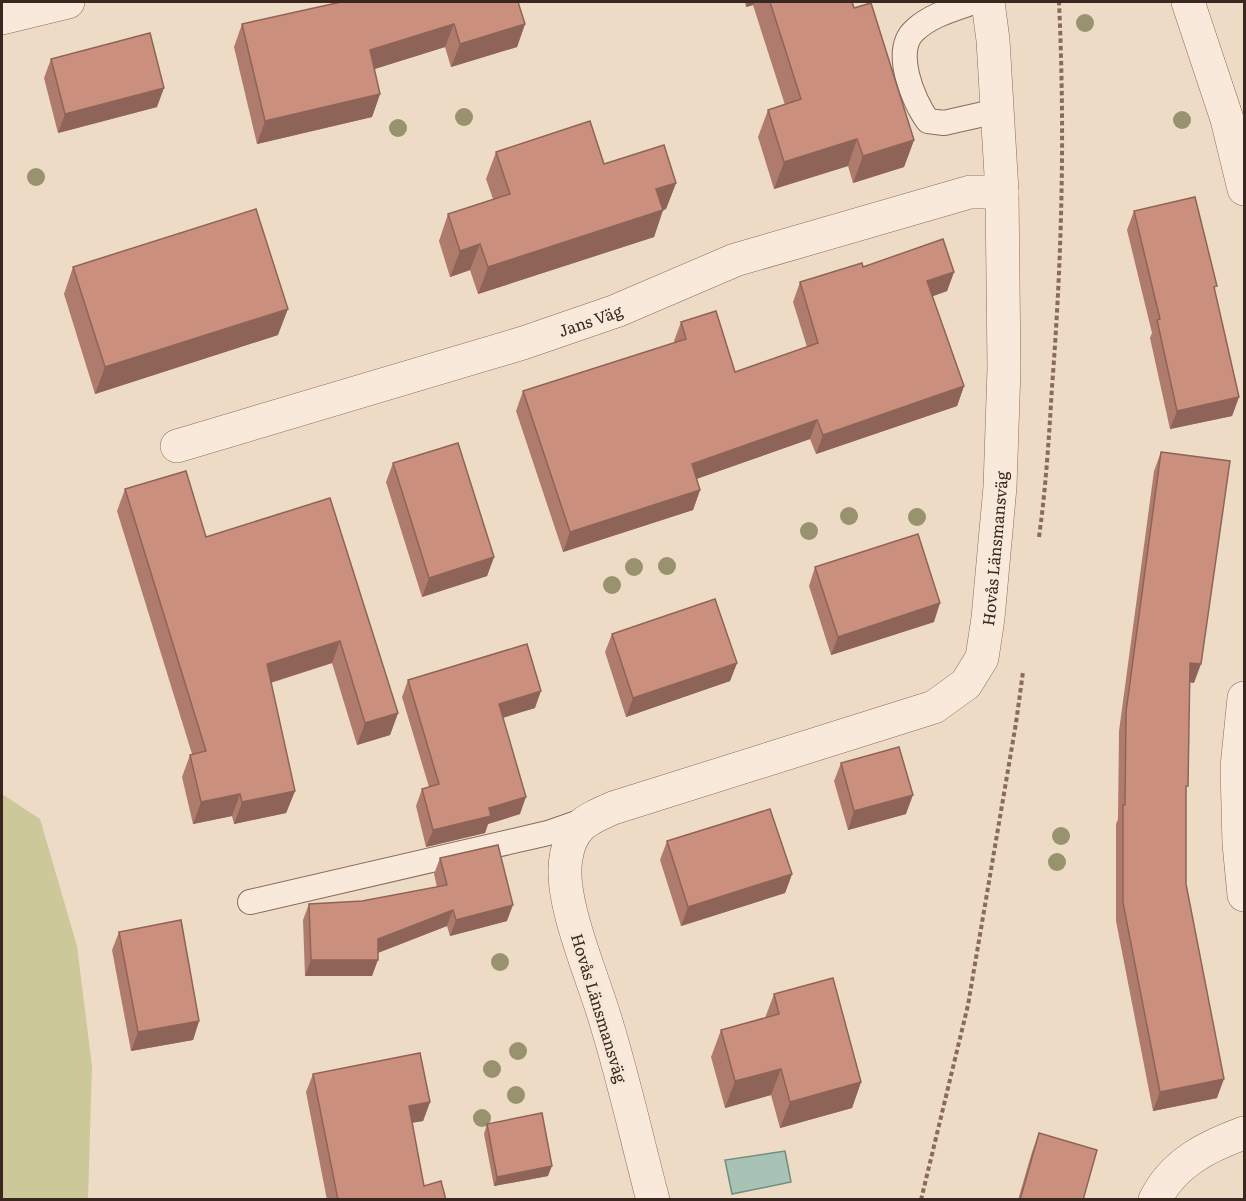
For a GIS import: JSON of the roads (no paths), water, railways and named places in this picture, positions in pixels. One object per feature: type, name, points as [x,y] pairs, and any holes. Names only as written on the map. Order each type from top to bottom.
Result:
[{"type":"street","points":[[2,18],[68,2]]},
{"type":"street","name":"Hovås Länsmansväg","points":[[653,1200],[607,1024],[573,919],[566,886],[565,859],[572,837],[585,820],[624,805],[934,707],[966,684],[982,658],[1000,487],[1004,368],[1002,192],[993,40],[988,2]]},
{"type":"street","points":[[1188,2],[1227,119],[1245,189]]},
{"type":"street","name":"Jans Väg","points":[[177,446],[523,343],[616,311],[735,261],[970,192],[1002,192]]},
{"type":"street","points":[[1245,698],[1237,767],[1239,844],[1245,895]]},
{"type":"street","points":[[1155,1200],[1177,1169],[1199,1153],[1245,1133]]},
{"type":"lane","points":[[974,2],[928,20],[913,31],[907,46],[905,64],[920,110],[928,121],[944,123],[997,111]]},
{"type":"lane","name":"Hovås Länsmansväg","points":[[250,902],[548,833],[585,820]]}]
